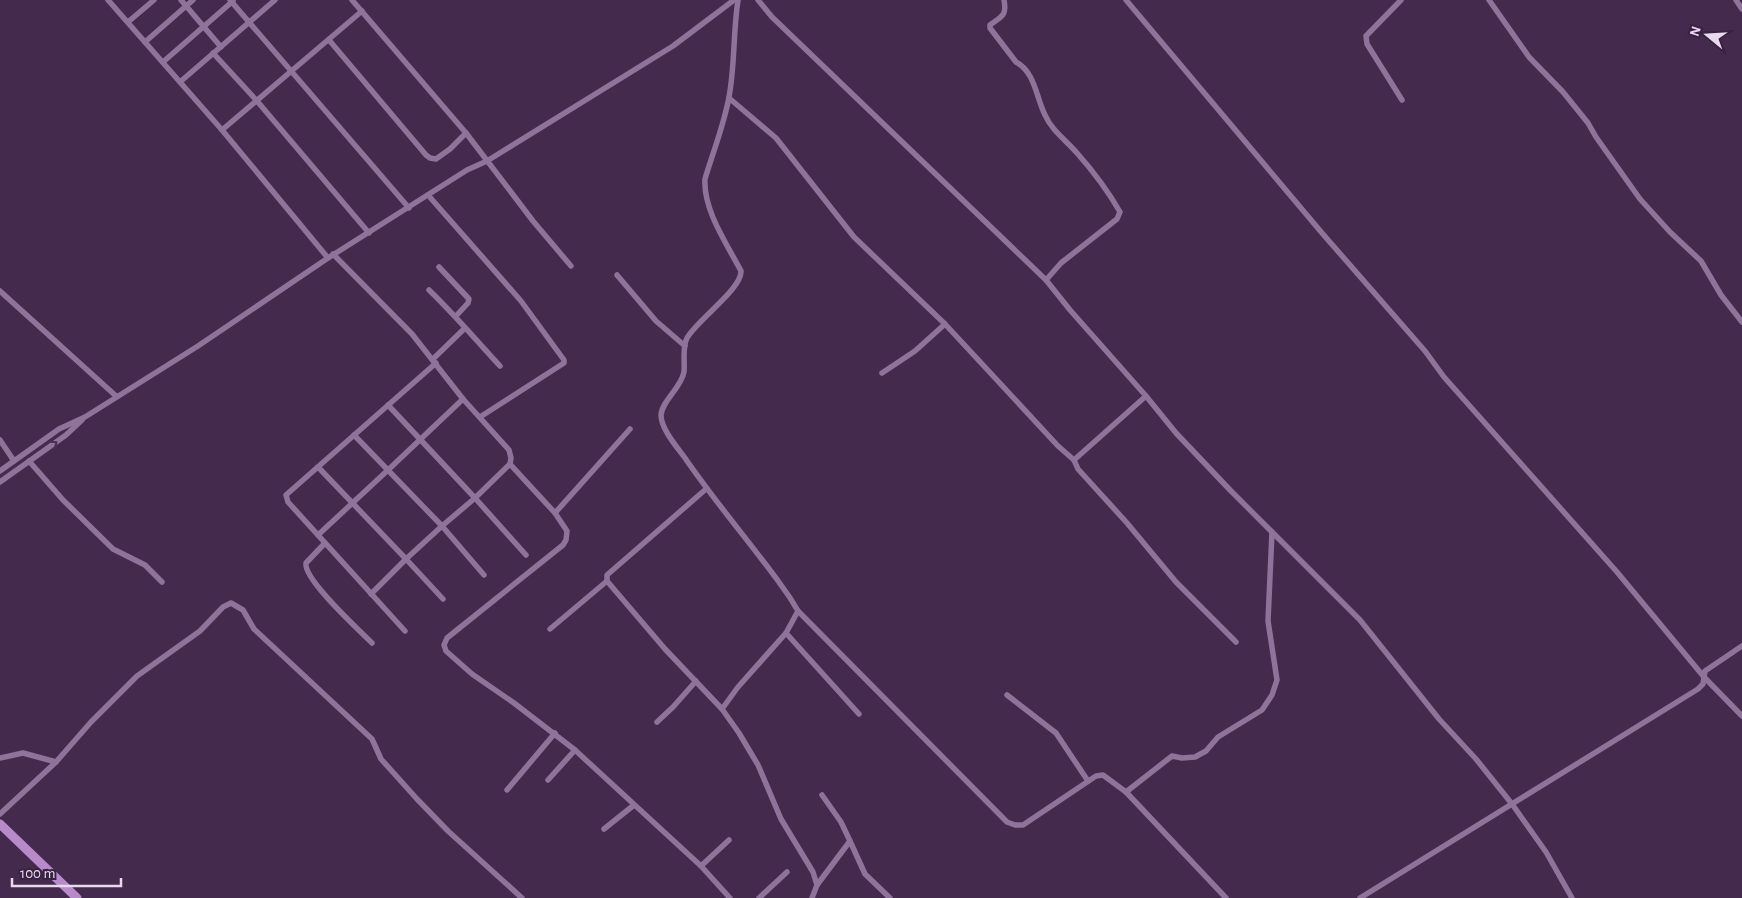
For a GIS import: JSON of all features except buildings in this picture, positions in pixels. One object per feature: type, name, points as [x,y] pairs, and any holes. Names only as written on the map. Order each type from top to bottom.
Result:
[{"type":"main road","points":[[0,824],[77,898]]},
{"type":"street","points":[[110,0],[331,256],[412,334],[464,399],[509,450],[510,464],[406,559],[371,594]]},
{"type":"street","points":[[128,22],[154,0]]},
{"type":"street","points":[[181,0],[221,47]]},
{"type":"street","points":[[145,42],[193,0]]},
{"type":"street","points":[[180,82],[275,0]]},
{"type":"street","points":[[352,0],[466,133],[533,221],[571,266]]},
{"type":"street","points":[[736,0],[733,76],[729,98],[705,179],[704,191],[707,205],[741,272],[741,276],[735,286],[691,331],[685,340],[684,373],[680,384],[663,408],[661,416],[667,432],[706,489],[782,586],[798,610],[1007,822],[1023,825],[1088,781],[1096,776],[1103,775],[1126,792],[1226,898]]},
{"type":"street","points":[[0,482],[66,435],[85,417],[116,396],[198,346],[369,232],[672,46],[736,0]]},
{"type":"street","points":[[758,0],[772,18],[1046,280],[1146,396],[1176,434],[1360,620],[1439,719],[1476,759],[1512,804],[1546,852],[1572,898]]},
{"type":"street","points":[[1004,0],[1005,14],[990,25],[990,28],[1016,62],[1022,65],[1033,82],[1044,114],[1057,134],[1077,152],[1109,193],[1120,212],[1117,219],[1061,263],[1046,280]]},
{"type":"street","points":[[1126,0],[1322,233],[1425,351],[1444,377],[1618,572],[1704,677],[1742,716]]},
{"type":"street","points":[[1401,0],[1366,36],[1367,44],[1402,100]]},
{"type":"street","points":[[1489,0],[1530,57],[1588,122],[1596,137],[1640,199],[1670,232],[1701,261],[1721,295],[1742,322]]},
{"type":"street","points":[[1736,0],[1742,9]]},
{"type":"street","points":[[163,62],[232,1],[409,208]]},
{"type":"street","points":[[222,130],[362,11]]},
{"type":"street","points":[[329,40],[430,158],[436,159],[450,149],[466,133]]},
{"type":"street","points":[[213,53],[257,101],[369,232]]},
{"type":"street","points":[[729,98],[776,138],[854,237],[945,324],[1058,446],[1074,460],[1078,469],[1127,523],[1176,582],[1236,642]]},
{"type":"street","points":[[428,195],[521,300],[564,360],[561,366],[480,418]]},
{"type":"street","points":[[439,267],[469,299],[468,303],[456,316]]},
{"type":"street","points":[[617,275],[656,321],[685,346]]},
{"type":"street","points":[[429,290],[456,316],[500,366]]},
{"type":"street","points":[[0,291],[116,396]]},
{"type":"street","points":[[882,373],[915,351],[945,324]]},
{"type":"street","points":[[405,631],[288,502],[286,495],[388,405],[435,361],[465,328]]},
{"type":"street","points":[[1074,460],[1146,396]]},
{"type":"street","points":[[318,534],[464,399]]},
{"type":"street","points":[[388,405],[526,556]]},
{"type":"street","points":[[0,471],[58,429],[85,417]]},
{"type":"street","points":[[555,513],[630,429]]},
{"type":"street","points":[[354,435],[442,526],[484,575]]},
{"type":"street","points":[[0,440],[14,461]]},
{"type":"street","points":[[29,461],[63,500],[114,549],[145,565],[162,582]]},
{"type":"street","points":[[510,464],[555,513],[568,531],[566,540],[563,545],[447,638],[444,645],[446,651],[472,674],[514,702],[576,750],[701,866],[730,898]]},
{"type":"street","points":[[318,467],[443,599]]},
{"type":"street","points":[[706,489],[607,575],[607,581],[665,649],[722,709],[739,733],[758,765],[781,818],[813,872],[817,886]]},
{"type":"street","points":[[1126,792],[1172,756],[1182,758],[1195,757],[1206,751],[1218,737],[1262,710],[1272,695],[1277,680],[1268,621],[1272,532]]},
{"type":"street","points":[[325,543],[306,563],[306,568],[329,600],[372,643]]},
{"type":"street","points":[[550,629],[607,581]]},
{"type":"street","points":[[0,814],[56,762],[90,722],[137,676],[200,631],[223,607],[232,603],[243,610],[254,629],[372,739],[381,759],[417,800],[448,831],[522,898]]},
{"type":"street","points":[[722,709],[738,687],[786,633],[798,610]]},
{"type":"street","points":[[786,633],[859,714]]},
{"type":"street","points":[[1360,898],[1698,689],[1703,684],[1705,671],[1708,668],[1742,646]]},
{"type":"street","points":[[657,722],[696,681]]},
{"type":"street","points":[[1008,695],[1056,733],[1088,781]]},
{"type":"street","points":[[508,790],[555,734]]},
{"type":"street","points":[[548,780],[576,750]]},
{"type":"street","points":[[0,758],[23,753],[56,762]]},
{"type":"street","points":[[822,794],[842,822],[865,874],[890,898]]},
{"type":"street","points":[[604,829],[634,805]]},
{"type":"street","points":[[701,866],[729,840]]},
{"type":"street","points":[[812,898],[817,886],[850,841]]},
{"type":"street","points":[[759,898],[787,872]]}]
